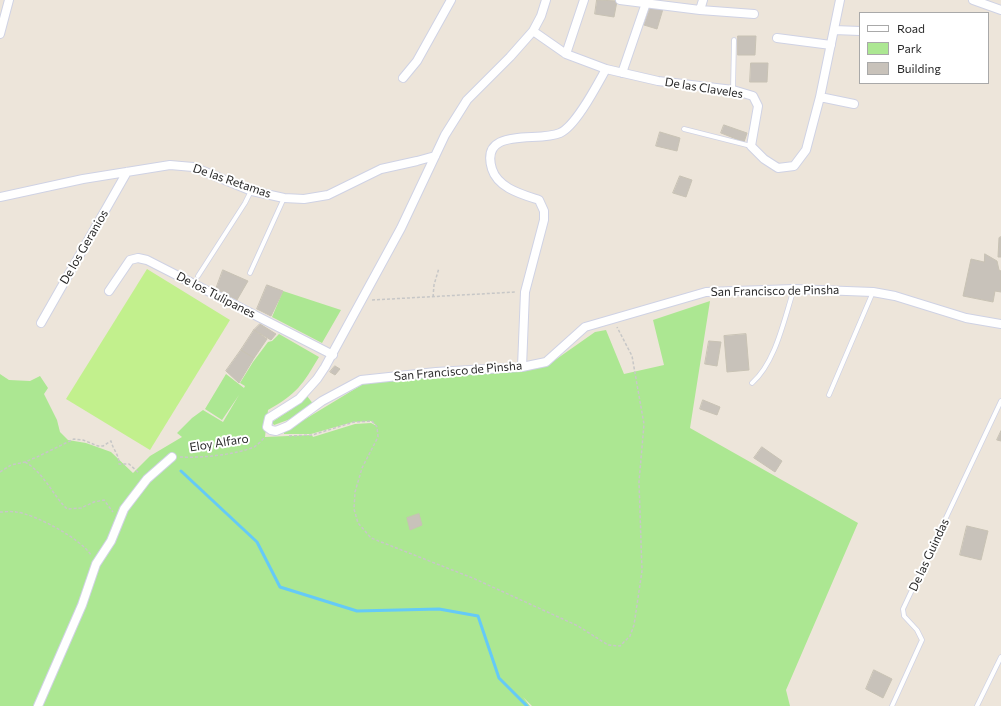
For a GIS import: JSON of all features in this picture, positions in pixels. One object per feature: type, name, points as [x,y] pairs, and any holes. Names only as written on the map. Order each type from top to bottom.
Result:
[{"type":"street","points":[[0,34],[9,0]]},
{"type":"street","points":[[403,78],[417,61],[451,0]]},
{"type":"street","points":[[333,354],[401,228],[445,135],[467,100],[510,57],[533,31],[541,16],[546,0]]},
{"type":"street","points":[[566,54],[584,0]]},
{"type":"street","points":[[620,0],[700,10],[754,14]]},
{"type":"street","points":[[700,10],[703,0]]},
{"type":"street","points":[[751,146],[764,159],[778,168],[794,166],[806,150],[820,97],[840,0]]},
{"type":"street","points":[[973,0],[1001,10]]},
{"type":"street","points":[[622,72],[646,3]]},
{"type":"street","points":[[834,30],[859,31]]},
{"type":"street","name":"De las Claveles","points":[[533,31],[566,54],[606,69],[658,81],[733,90],[753,96],[758,106],[751,146]]},
{"type":"street","points":[[777,38],[831,45]]},
{"type":"street","points":[[522,367],[526,292],[544,220],[544,211],[538,200],[525,196],[502,184],[494,172],[490,160],[490,152],[493,146],[501,141],[549,136],[561,133],[579,115],[606,69]]},
{"type":"street","points":[[820,97],[854,104]]},
{"type":"street","name":"De las Retamas","points":[[0,197],[170,165],[194,167],[252,191],[284,198],[304,200],[328,195],[381,169],[435,156]]},
{"type":"street","name":"De los Geranios","points":[[41,323],[127,172]]},
{"type":"street","name":"De los Tulipanes","points":[[109,291],[130,260],[138,258],[147,260],[333,354]]},
{"type":"street","name":"San Francisco de Pinsha","points":[[333,354],[317,379],[299,399],[268,418],[267,427],[271,430],[276,430],[288,426],[322,401],[361,380],[436,372],[522,367],[546,362],[585,327],[706,292],[794,289],[873,292],[895,296],[966,318],[1001,324]]},
{"type":"street","points":[[38,706],[82,605],[96,564],[111,541],[120,518],[131,498],[147,479],[172,457]]},
{"type":"lane","points":[[733,90],[734,40]]},
{"type":"lane","points":[[684,129],[751,146]]},
{"type":"lane","points":[[198,276],[252,191]]},
{"type":"lane","points":[[250,273],[284,198]]},
{"type":"lane","points":[[752,384],[760,377],[766,368],[773,352],[794,289]]},
{"type":"lane","points":[[829,395],[873,292]]},
{"type":"lane","name":"De las Guindas","points":[[892,706],[922,640],[917,630],[904,616],[903,609],[1001,401]]},
{"type":"lane","points":[[978,706],[1001,657]]},
{"type":"path","points":[[433,297],[434,285],[439,268]]},
{"type":"path","points":[[362,300],[526,292]]},
{"type":"path","points":[[285,436],[312,435],[354,422],[372,422],[377,427],[378,437],[362,468],[355,492],[354,509],[358,523],[371,538],[475,579],[578,626],[608,645],[620,646],[630,636],[634,625],[642,571],[639,482],[644,424],[632,356],[614,319]]},
{"type":"path","name":"Eloy Alfaro","points":[[172,457],[199,457],[239,451],[255,446],[265,437]]},
{"type":"path","points":[[0,472],[11,465],[26,462],[74,439],[82,440],[98,446],[103,446],[111,442],[112,447],[119,458],[119,464],[129,464],[147,479]]},
{"type":"path","points":[[26,462],[34,467],[68,509],[81,508],[94,502],[104,500],[112,511],[120,518]]},
{"type":"path","points":[[0,512],[16,512],[37,518],[70,536],[88,551],[96,564]]},
{"type":"green space","points":[[147,269],[230,320],[150,450],[66,399]]},
{"type":"green space","points":[[283,291],[341,310],[322,343],[272,317]]},
{"type":"green space","points":[[710,301],[690,428],[858,523],[786,690],[790,706],[532,706],[523,697],[530,706],[0,706],[0,374],[9,380],[30,381],[40,376],[48,388],[44,394],[57,420],[60,432],[68,440],[86,443],[111,452],[133,473],[150,456],[182,437],[177,433],[192,418],[203,410],[223,422],[239,395],[222,420],[205,409],[226,374],[244,388],[245,386],[240,383],[253,362],[268,342],[272,341],[279,334],[319,357],[298,388],[286,399],[268,410],[265,437],[312,435],[313,437],[355,424],[371,423],[377,426],[371,421],[353,422],[311,434],[284,434],[284,432],[363,384],[548,365],[595,332],[606,330],[624,374],[664,365],[653,320]]},
{"type":"green space","points":[[307,396],[314,405],[296,417],[274,425],[272,422],[292,409]]},
{"type":"building","points":[[597,0],[617,1],[614,17],[595,14]]},
{"type":"building","points":[[651,5],[663,9],[657,29],[644,25]]},
{"type":"building","points":[[738,36],[756,36],[755,55],[738,55]]},
{"type":"building","points":[[751,63],[768,63],[767,82],[750,82]]},
{"type":"building","points":[[724,125],[747,133],[744,142],[721,133]]},
{"type":"building","points":[[660,132],[680,138],[677,151],[656,146]]},
{"type":"building","points":[[680,176],[692,180],[686,197],[673,193]]},
{"type":"building","points":[[1001,237],[1001,257],[998,257],[999,238]]},
{"type":"building","points":[[985,254],[997,261],[999,270],[1001,271],[1001,292],[995,291],[993,302],[963,296],[971,259],[984,262]]},
{"type":"building","points":[[223,270],[248,281],[237,300],[216,289]]},
{"type":"building","points":[[267,285],[283,291],[271,316],[257,309]]},
{"type":"building","points":[[260,324],[276,334],[271,340],[254,330]]},
{"type":"building","points":[[254,330],[267,339],[254,358],[241,350]]},
{"type":"building","points":[[746,334],[749,370],[727,372],[724,336]]},
{"type":"building","points":[[709,341],[721,342],[717,366],[705,364]]},
{"type":"building","points":[[241,350],[254,358],[239,383],[226,371]]},
{"type":"building","points":[[335,366],[340,369],[335,375],[330,372]]},
{"type":"building","points":[[703,400],[720,407],[717,415],[700,409]]},
{"type":"building","points":[[1001,431],[1001,441],[997,440]]},
{"type":"building","points":[[762,447],[782,461],[775,472],[754,458]]},
{"type":"building","points":[[419,514],[422,525],[410,530],[407,518]]},
{"type":"building","points":[[967,526],[988,531],[981,560],[960,555]]},
{"type":"building","points":[[874,670],[892,679],[883,698],[866,689]]},
{"type":"waterway","points":[[181,471],[257,542],[280,587],[357,611],[439,609],[478,616],[499,678],[527,706]]}]
